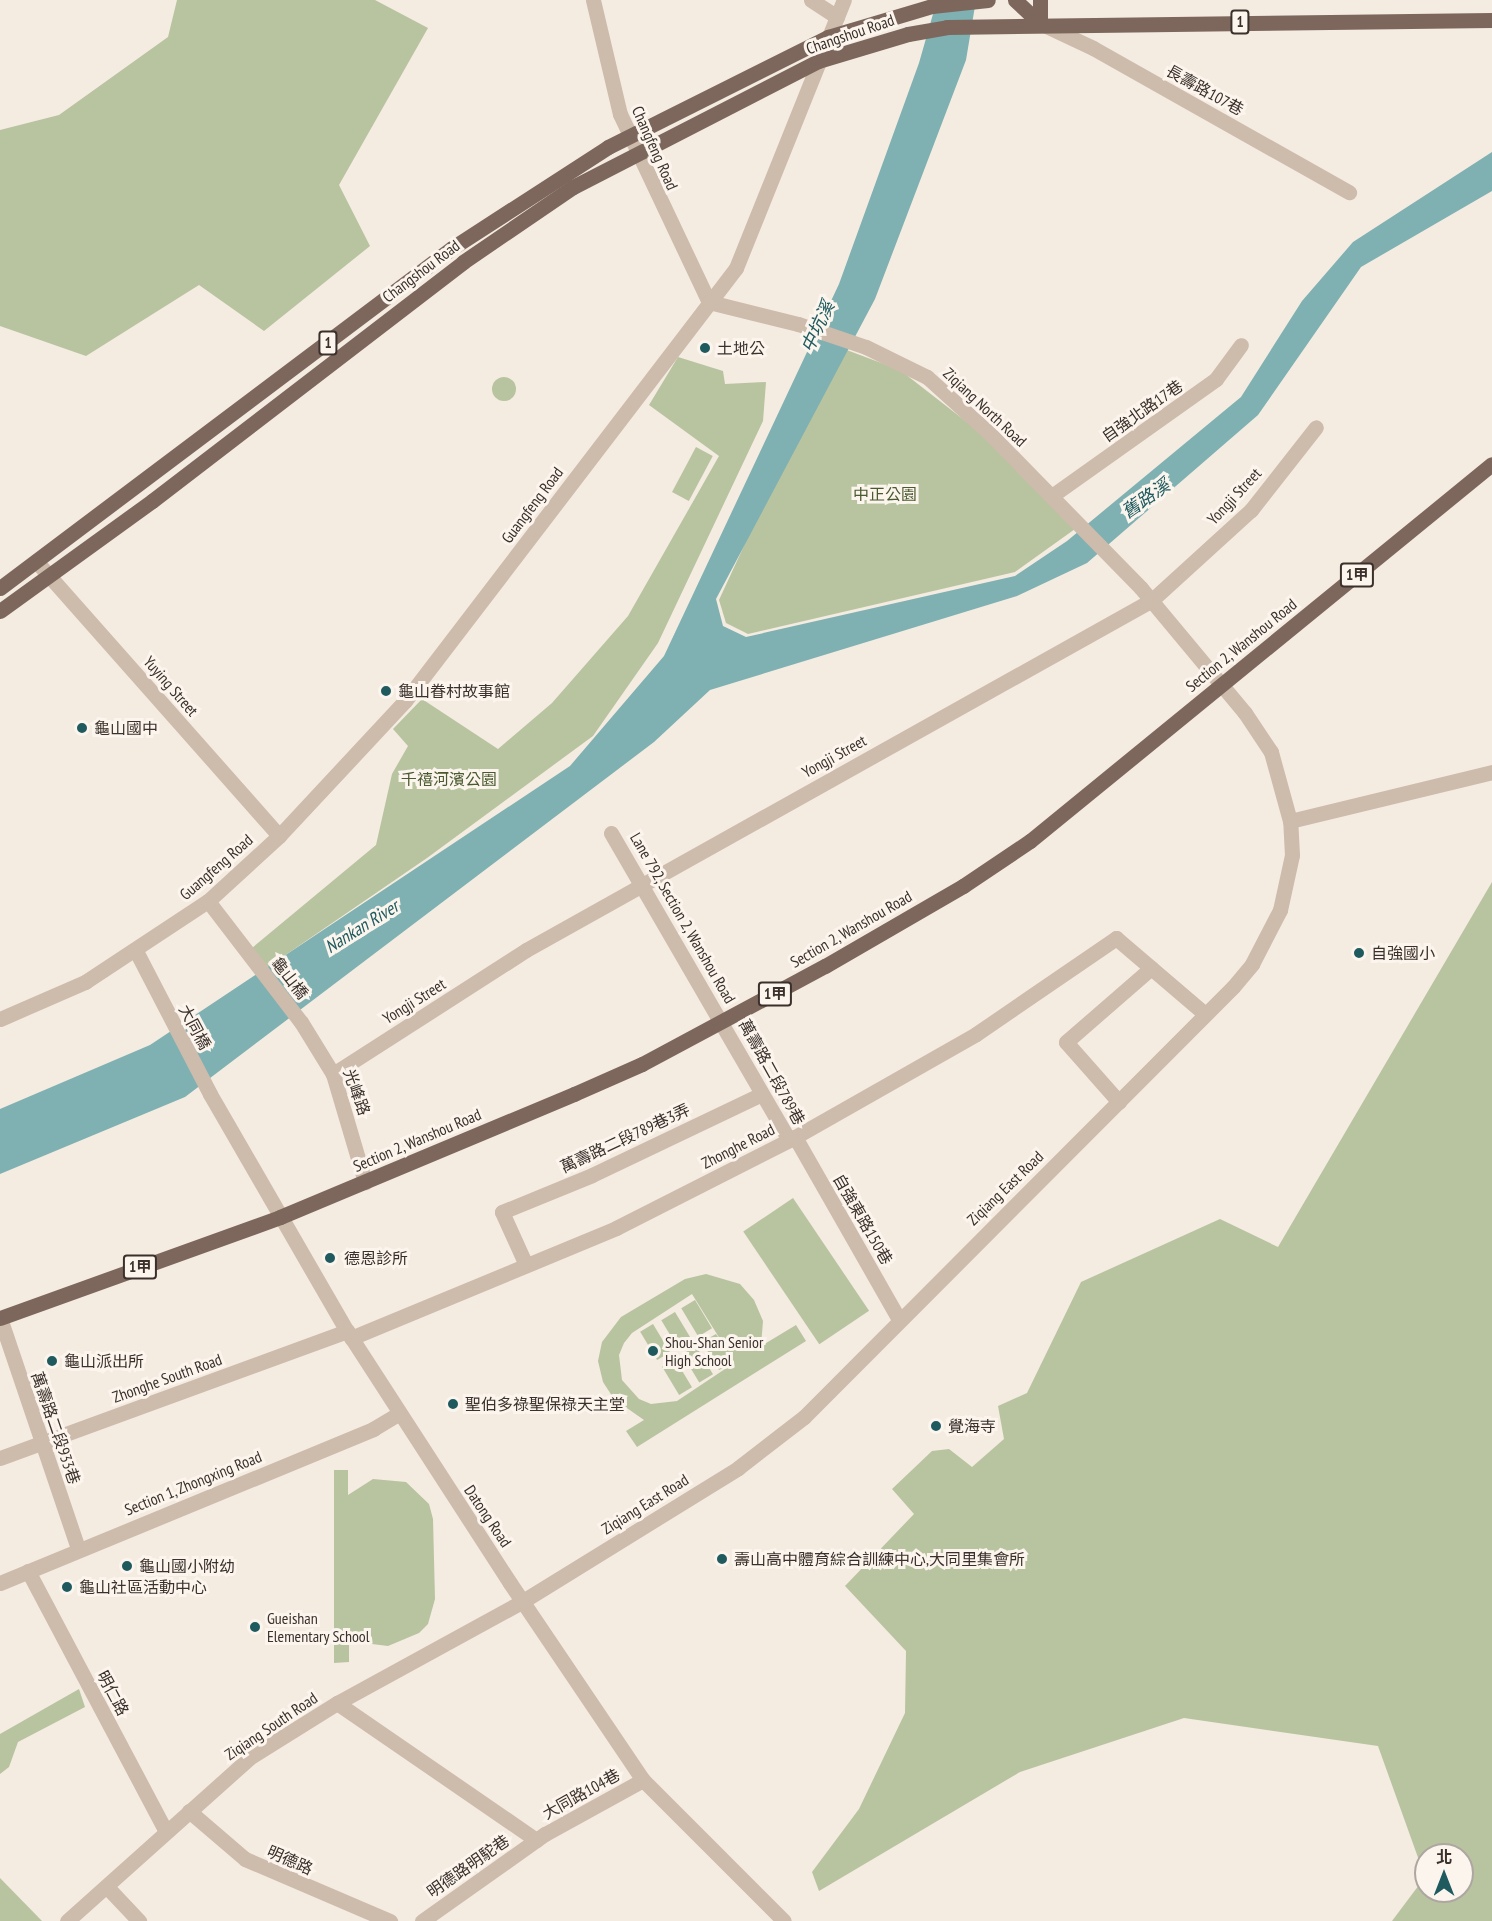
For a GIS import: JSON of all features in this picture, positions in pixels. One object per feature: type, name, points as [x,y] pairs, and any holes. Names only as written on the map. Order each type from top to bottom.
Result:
[{"type":"main road","name":"Changshou Road","points":[[0,588],[417,275],[551,182],[628,135],[828,37],[903,13],[987,0]]},
{"type":"main road","points":[[1015,0],[1040,23]]},
{"type":"main road","points":[[1040,0],[1040,23]]},
{"type":"main road","name":"1","points":[[1040,23],[1492,20]]},
{"type":"main road","name":"Changshou Road","points":[[0,611],[51,576],[428,289],[573,187],[818,61],[908,34],[1040,23]]},
{"type":"main road","points":[[417,275],[428,289]]},
{"type":"main road","name":"Section 2, Wanshou Road","points":[[0,1318],[280,1217],[642,1064],[723,1022],[963,886],[1030,841],[1492,464]]},
{"type":"street","name":"Changfeng Road","points":[[592,0],[617,106],[628,135],[709,302]]},
{"type":"street","points":[[811,0],[837,17]]},
{"type":"street","name":"Guangfeng Road","points":[[0,1020],[85,981],[136,951],[208,901],[279,836],[405,700],[736,268],[844,0]]},
{"type":"street","name":"長壽路107巷","points":[[1040,23],[1093,48],[1349,192]]},
{"type":"street","name":"Ziqiang North Road","points":[[709,302],[798,324],[866,347],[927,377],[1053,495],[1152,600]]},
{"type":"street","name":"自強北路17巷","points":[[1053,495],[1216,379],[1241,345]]},
{"type":"street","name":"Yongji Street","points":[[333,1074],[526,950],[1152,600],[1251,510],[1316,427]]},
{"type":"street","name":"Yuying Street","points":[[36,561],[279,836]]},
{"type":"street","points":[[1152,600],[1221,684]]},
{"type":"street","name":"Ziqiang East Road","points":[[523,1601],[773,1442],[804,1417],[899,1319],[1119,1102],[1252,964],[1280,910],[1292,855],[1290,821],[1271,752],[1221,684]]},
{"type":"street","points":[[1290,821],[1492,772]]},
{"type":"street","name":"Lane 792, Section 2, Wanshou Road","points":[[611,833],[643,883],[723,1022]]},
{"type":"street","name":"龜山橋","points":[[208,901],[300,1021]]},
{"type":"street","name":"Zhonghe Road","points":[[349,1335],[616,1228],[792,1139],[976,1034],[1116,938],[1151,968]]},
{"type":"street","name":"大同橋","points":[[136,951],[210,1094]]},
{"type":"street","points":[[1119,1102],[1066,1042],[1151,968],[1205,1014]]},
{"type":"street","name":"光峰路","points":[[300,1021],[333,1074],[365,1182]]},
{"type":"street","name":"萬壽路二段789巷","points":[[723,1022],[762,1094],[792,1139]]},
{"type":"street","name":"Datong Road","points":[[210,1094],[349,1335],[398,1414],[643,1780],[784,1921]]},
{"type":"street","name":"萬壽路二段789巷3弄","points":[[525,1265],[502,1212],[592,1175],[762,1094]]},
{"type":"street","name":"自強東路150巷","points":[[792,1139],[899,1319]]},
{"type":"street","name":"萬壽路二段933巷","points":[[0,1318],[78,1549]]},
{"type":"street","name":"Zhonghe South Road","points":[[0,1458],[349,1335]]},
{"type":"street","name":"Section 1, Zhongxing Road","points":[[0,1582],[373,1429],[398,1414]]},
{"type":"street","name":"明仁路","points":[[28,1571],[166,1832]]},
{"type":"street","name":"Ziqiang South Road","points":[[68,1921],[249,1758],[337,1703],[523,1601]]},
{"type":"street","points":[[337,1703],[536,1840]]},
{"type":"street","name":"大同路104巷","points":[[536,1840],[643,1780]]},
{"type":"street","name":"明德路","points":[[189,1811],[245,1859],[390,1921]]},
{"type":"street","name":"明德路明駝巷","points":[[422,1921],[536,1840]]},
{"type":"street","points":[[107,1887],[139,1921]]},
{"type":"green space","points":[[177,0],[375,0],[428,28],[339,185],[370,246],[264,331],[199,285],[86,356],[0,326],[0,130],[59,115],[168,37]]},
{"type":"green space","name":"中正公園","points":[[836,346],[900,370],[977,430],[1075,529],[1015,572],[748,634],[726,623],[719,600]]},
{"type":"green space","name":"千禧河濱公園","points":[[678,357],[723,371],[725,384],[766,382],[763,421],[658,643],[593,736],[427,858],[268,967],[252,948],[376,845],[392,774],[408,746],[393,729],[422,699],[498,749],[552,703],[628,616],[719,456],[649,405]]},
{"type":"green space","points":[[504,377],[512,381],[516,389],[512,397],[504,401],[496,397],[492,389],[496,381]]},
{"type":"green space","points":[[696,447],[713,456],[689,501],[672,492]]},
{"type":"green space","points":[[1492,882],[1492,1921],[1392,1921],[1414,1892],[1414,1903],[1474,1903],[1474,1843],[1414,1843],[1414,1846],[1378,1746],[1184,1718],[1020,1772],[819,1891],[812,1872],[859,1809],[905,1713],[906,1651],[845,1586],[914,1514],[892,1489],[932,1451],[949,1449],[972,1467],[1004,1439],[998,1406],[1027,1393],[1081,1282],[1220,1219],[1278,1247]]},
{"type":"green space","points":[[793,1198],[869,1311],[819,1344],[743,1232]]},
{"type":"green space","points":[[706,1274],[740,1284],[754,1300],[763,1321],[761,1346],[796,1325],[806,1341],[637,1447],[626,1431],[644,1420],[614,1399],[603,1382],[598,1361],[602,1342],[621,1317],[685,1279]],"holes":[[[692,1294],[725,1347],[716,1334],[702,1342],[719,1370],[734,1363],[677,1401],[651,1404],[639,1399],[622,1380],[619,1355],[624,1343],[632,1333]]]},
{"type":"green space","points":[[695,1300],[712,1328],[698,1337],[681,1308]]},
{"type":"green space","points":[[675,1312],[692,1340],[678,1349],[661,1320]]},
{"type":"green space","points":[[653,1324],[670,1352],[657,1360],[640,1332]]},
{"type":"green space","points":[[696,1346],[713,1374],[699,1383],[682,1354]]},
{"type":"green space","points":[[675,1359],[692,1387],[679,1395],[662,1367]]},
{"type":"green space","points":[[334,1470],[348,1470],[348,1495],[373,1479],[406,1482],[429,1504],[433,1519],[435,1599],[428,1624],[419,1633],[388,1646],[372,1644],[349,1632],[349,1662],[334,1663]]},
{"type":"green space","points":[[79,1689],[85,1707],[18,1742],[9,1767],[0,1774],[0,1734]]},
{"type":"green space","points":[[0,1878],[42,1921],[0,1921]]},
{"type":"water","points":[[937,0],[976,0],[966,60],[875,299],[716,599],[723,626],[746,637],[1015,576],[1067,541],[1241,397],[1302,301],[1353,242],[1492,152],[1492,191],[1361,267],[1258,415],[1087,563],[1017,596],[710,690],[654,742],[185,1097],[0,1174],[0,1109],[150,1045],[570,766],[664,656],[839,284],[919,63]]},
{"type":"place","name":"土地公","points":[[705,348]]},
{"type":"place","name":"龜山眷村故事館","points":[[386,691]]},
{"type":"place","name":"龜山國中","points":[[82,728]]},
{"type":"place","name":"自強國小","points":[[1359,953]]},
{"type":"place","name":"德恩診所","points":[[330,1258]]},
{"type":"place","name":"Shou-Shan Senior High School","points":[[653,1351]]},
{"type":"place","name":"龜山派出所","points":[[52,1361]]},
{"type":"place","name":"聖伯多祿聖保祿天主堂","points":[[453,1404]]},
{"type":"place","name":"覺海寺","points":[[936,1426]]},
{"type":"place","name":"壽山高中體育綜合訓練中心,大同里集會所","points":[[722,1559]]},
{"type":"place","name":"龜山國小附幼","points":[[127,1566]]},
{"type":"place","name":"龜山社區活動中心","points":[[67,1587]]},
{"type":"place","name":"Gueishan Elementary School","points":[[255,1627]]},
{"type":"water label","name":"中坑溪","points":[[818,327]]},
{"type":"water label","name":"舊路溪","points":[[1146,499]]},
{"type":"water label","name":"Nankan River","points":[[362,927]]}]
